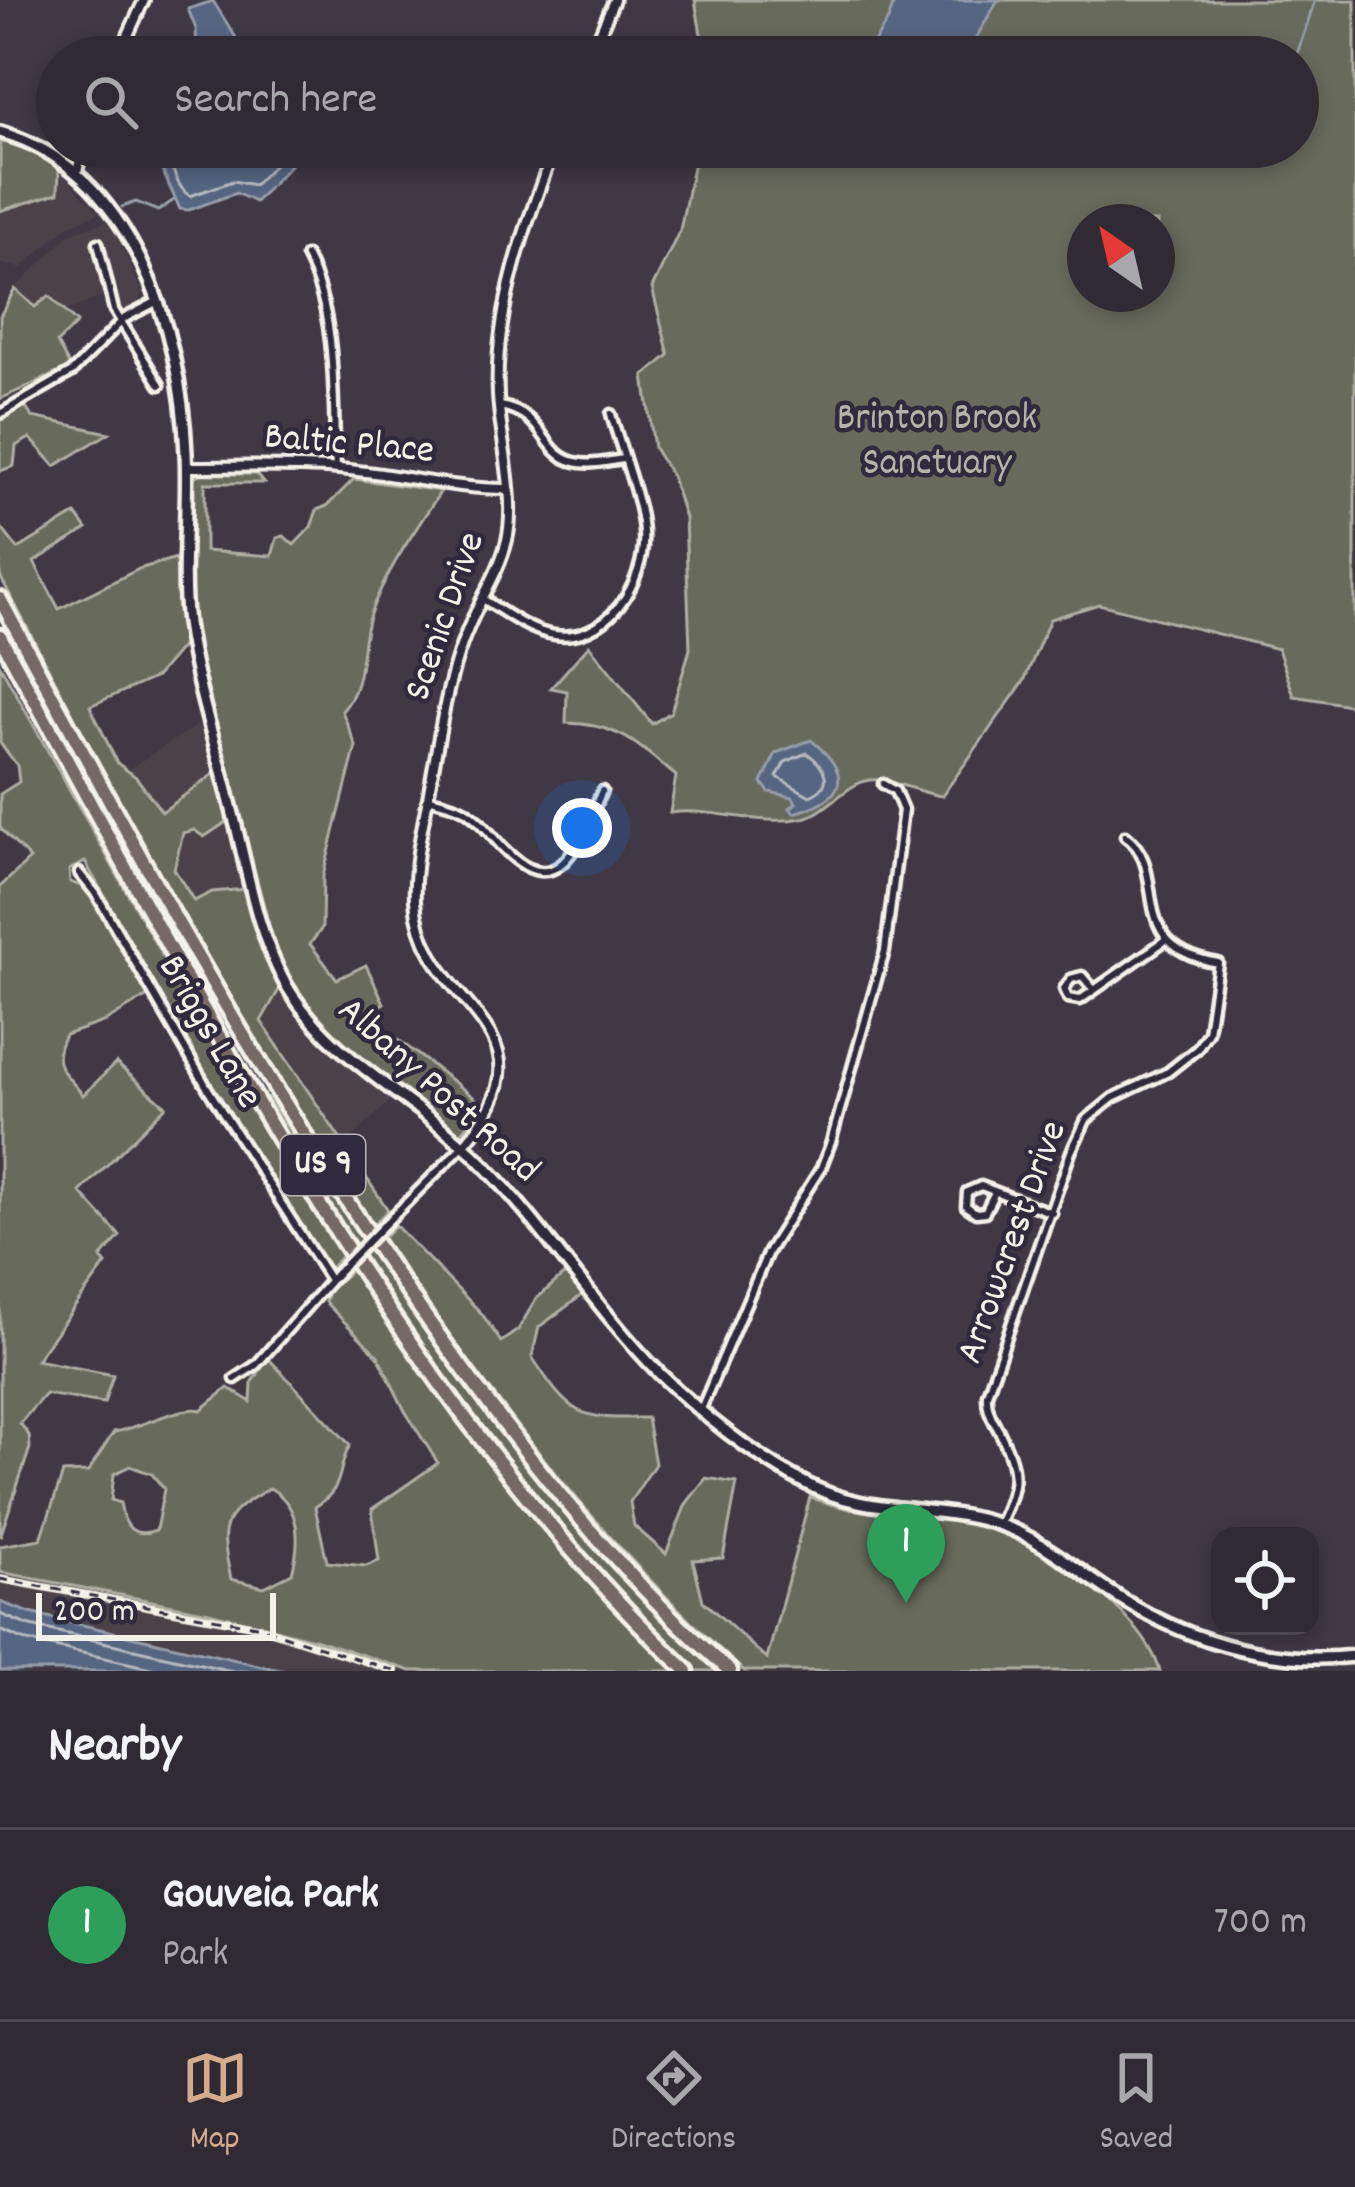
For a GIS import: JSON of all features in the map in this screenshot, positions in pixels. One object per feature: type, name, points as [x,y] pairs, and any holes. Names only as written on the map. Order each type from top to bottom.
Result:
[{"type":"highway","name":"US 9","points":[[0,599],[256,1061],[376,1246],[558,1492],[645,1591],[730,1671]]},
{"type":"highway","name":"US 9","points":[[0,636],[238,1067],[370,1278],[533,1503],[619,1603],[687,1671]]},
{"type":"main road","name":"Albany Post Road","points":[[0,132],[36,147]]},
{"type":"main road","name":"Albany Post Road","points":[[73,168],[116,216],[155,302],[176,376],[187,467],[184,590],[189,636],[272,955],[297,1001],[329,1037],[463,1146],[514,1199],[654,1366],[701,1409],[792,1475],[832,1495],[872,1507],[999,1524],[1040,1544],[1147,1614],[1192,1635],[1277,1656],[1355,1656]]},
{"type":"street","points":[[128,36],[144,0]]},
{"type":"street","points":[[599,36],[614,0]]},
{"type":"street","name":"Scenic Drive","points":[[463,1146],[489,1115],[500,1087],[500,1064],[491,1031],[446,980],[419,933],[415,877],[451,676],[508,537],[500,406],[502,329],[514,266],[548,168]]},
{"type":"street","points":[[98,243],[102,273],[121,323],[160,385]]},
{"type":"street","points":[[306,256],[319,281],[325,314],[336,469]]},
{"type":"street","points":[[0,414],[76,369],[121,323],[155,302]]},
{"type":"street","points":[[500,406],[525,413],[568,460],[579,464],[623,459]]},
{"type":"street","points":[[483,599],[551,635],[581,632],[609,618],[630,589],[642,553],[643,529],[611,414]]},
{"type":"street","name":"Baltic Place","points":[[187,467],[336,469],[419,478],[467,489],[506,489]]},
{"type":"street","points":[[701,1409],[767,1252],[821,1168],[871,1005],[885,951],[903,810],[895,791],[883,784]]},
{"type":"street","points":[[428,798],[461,808],[526,869],[547,873],[564,864],[577,845],[602,791]]},
{"type":"street","points":[[1094,990],[1082,976],[1071,979],[1064,988],[1073,1001],[1094,990],[1166,940],[1139,849],[1125,836]]},
{"type":"street","name":"Briggs Lane","points":[[80,873],[330,1280]]},
{"type":"street","name":"Arrowcrest Drive","points":[[999,1524],[1016,1480],[1012,1457],[986,1401],[1071,1152],[1086,1120],[1113,1098],[1168,1072],[1197,1049],[1208,1032],[1218,963],[1189,958],[1166,940]]},
{"type":"street","points":[[235,1379],[256,1365],[330,1280],[463,1146]]},
{"type":"street","points":[[995,1192],[986,1212],[976,1214],[966,1206],[965,1195],[973,1188],[995,1192],[1052,1213]]},
{"type":"shaded area","points":[[59,170],[99,213],[67,226],[21,268],[0,263],[0,211],[57,193]]},
{"type":"shaded area","points":[[110,220],[142,292],[138,303],[122,312],[113,293],[65,311],[49,296],[35,307],[15,289],[70,234]]},
{"type":"shaded area","points":[[202,722],[215,773],[162,812],[127,770]]},
{"type":"shaded area","points":[[228,821],[246,889],[212,892],[194,901],[173,869],[183,833],[194,830],[204,837]]},
{"type":"shaded area","points":[[280,988],[323,1042],[393,1098],[343,1147],[261,1021]]},
{"type":"shaded area","points":[[0,1572],[209,1612],[411,1671],[284,1671],[30,1613],[0,1602]]},
{"type":"green space","name":"Brinton Brook Sanctuary","points":[[695,0],[1355,0],[1355,706],[1294,696],[1278,649],[1099,604],[1050,619],[1024,681],[942,796],[868,781],[803,818],[670,813],[676,776],[614,732],[566,723],[567,691],[551,688],[589,645],[652,724],[671,712],[690,649],[685,518],[672,477],[654,448],[644,376],[669,355],[652,288],[680,230],[693,168],[1319,168],[1319,36],[701,36]]},
{"type":"green space","points":[[0,141],[36,152],[36,168],[59,170],[58,193],[0,211]]},
{"type":"green space","points":[[15,289],[35,307],[49,296],[77,323],[57,343],[70,367],[0,399],[0,316]]},
{"type":"green space","points":[[23,403],[32,417],[109,433],[55,466],[30,438],[16,446],[14,466],[0,471],[0,420]]},
{"type":"green space","points":[[200,474],[257,474],[264,483],[205,483],[205,551],[272,556],[277,538],[284,536],[294,545],[311,527],[317,510],[354,479],[441,491],[393,566],[370,614],[359,677],[342,711],[356,746],[323,876],[322,928],[310,944],[337,979],[366,965],[384,1003],[367,1016],[484,1105],[460,1135],[334,1033],[293,983],[276,952],[199,659],[191,607],[193,484]]},
{"type":"green space","points":[[76,514],[87,529],[34,562],[59,609],[139,569],[176,558],[185,643],[156,677],[90,706],[117,763],[136,777],[162,812],[215,773],[228,821],[204,837],[194,830],[183,833],[174,869],[194,901],[212,892],[246,889],[280,988],[261,1021],[388,1210],[374,1224],[322,1148],[154,868],[0,576],[0,526],[18,549]]},
{"type":"green space","points":[[0,665],[182,991],[343,1255],[330,1268],[320,1260],[229,1115],[85,862],[69,870],[70,882],[93,895],[148,996],[106,1021],[65,1035],[58,1054],[61,1067],[83,1095],[116,1063],[166,1106],[80,1192],[120,1236],[101,1258],[106,1264],[36,1360],[113,1375],[104,1403],[45,1394],[20,1423],[29,1435],[30,1448],[0,1537],[0,887],[30,859],[0,828],[0,794],[19,782],[17,765],[0,743]]},
{"type":"green space","points":[[268,1097],[375,1256],[495,1421],[626,1576],[722,1671],[695,1671],[631,1608],[515,1471],[360,1250],[264,1098]]},
{"type":"green space","points":[[395,1225],[482,1314],[501,1342],[518,1330],[536,1299],[568,1271],[585,1293],[539,1327],[532,1357],[556,1392],[578,1410],[605,1417],[647,1418],[655,1464],[630,1502],[634,1526],[666,1554],[686,1504],[706,1478],[737,1483],[723,1558],[693,1560],[703,1601],[767,1659],[810,1497],[872,1513],[976,1525],[1028,1544],[1110,1601],[1133,1624],[1160,1671],[744,1671],[595,1520],[506,1411],[383,1238]]},
{"type":"green space","points":[[352,1269],[543,1529],[675,1671],[411,1671],[209,1612],[0,1572],[0,1546],[41,1539],[63,1473],[88,1472],[114,1432],[201,1410],[228,1388],[251,1402],[252,1383],[268,1358],[350,1445],[336,1485],[315,1507],[327,1562],[366,1566],[379,1561],[372,1509],[438,1463],[378,1356],[325,1302],[328,1290]],"holes":[[[130,1466],[152,1474],[164,1489],[156,1530],[135,1531],[127,1524],[120,1503],[111,1500],[114,1474]],[[270,1488],[293,1514],[297,1548],[292,1573],[264,1587],[231,1579],[225,1534],[241,1506]]]},
{"type":"water","points":[[895,0],[998,0],[977,36],[878,36]]},
{"type":"water","points":[[213,1],[235,36],[196,36],[188,9]]},
{"type":"water","points":[[161,168],[287,168],[255,202],[236,193],[180,209]]},
{"type":"water","points":[[811,740],[834,764],[838,784],[825,801],[794,813],[790,808],[796,803],[793,797],[769,792],[762,783],[776,753]]},
{"type":"water","points":[[0,1602],[30,1613],[284,1671],[0,1671]]},
{"type":"waterway","points":[[1303,36],[1315,0]]},
{"type":"waterway","points":[[122,207],[136,202],[158,211],[174,200]]},
{"type":"railway","points":[[0,1579],[256,1626],[395,1671]]},
{"type":"place","name":"Gouveia Park","points":[[906,1603]]}]
